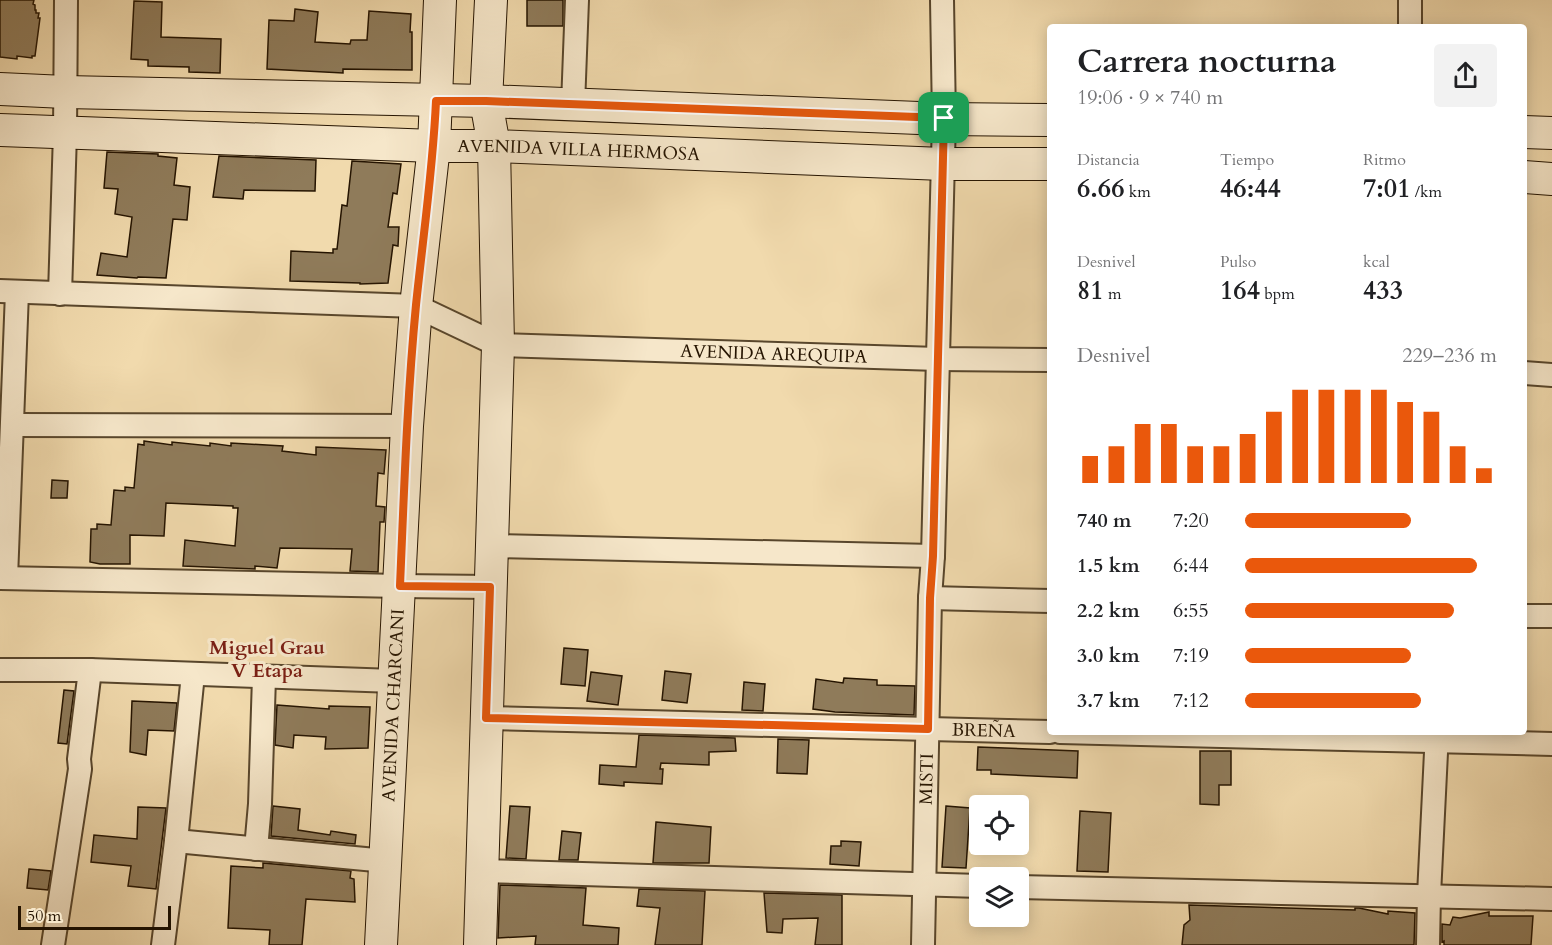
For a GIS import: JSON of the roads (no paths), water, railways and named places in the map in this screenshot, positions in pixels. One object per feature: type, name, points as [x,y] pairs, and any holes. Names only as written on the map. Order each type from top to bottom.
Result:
[{"type":"street","points":[[60,294],[66,0]]},
{"type":"street","name":"AVENIDA CHARCANI","points":[[381,945],[407,426],[416,306],[434,146],[440,0]]},
{"type":"street","points":[[480,945],[498,345],[494,146],[486,101],[491,0]]},
{"type":"street","points":[[573,105],[577,0]]},
{"type":"street","name":"MISTI","points":[[922,945],[944,118],[942,0]]},
{"type":"street","points":[[1410,0],[1410,24]]},
{"type":"street","points":[[0,89],[486,101],[1047,120]]},
{"type":"street","name":"AVENIDA VILLA HERMOSA","points":[[0,130],[434,146],[494,146],[943,164],[1047,164]]},
{"type":"street","points":[[1527,132],[1552,134]]},
{"type":"street","points":[[1527,177],[1552,179]]},
{"type":"street","points":[[490,587],[3,578],[12,425],[8,292],[416,306],[498,345]]},
{"type":"street","name":"AVENIDA AREQUIPA","points":[[498,345],[938,359],[1047,360]]},
{"type":"street","points":[[1527,374],[1552,375]]},
{"type":"street","points":[[12,425],[407,426]]},
{"type":"street","points":[[492,546],[933,556]]},
{"type":"street","points":[[930,598],[1047,601]]},
{"type":"street","points":[[1527,616],[1552,616]]},
{"type":"street","points":[[0,670],[90,670],[394,681]]},
{"type":"street","points":[[52,945],[79,777],[79,759],[90,670]]},
{"type":"street","points":[[163,945],[193,674]]},
{"type":"street","points":[[256,849],[260,804],[264,677]]},
{"type":"street","name":"BREÑA","points":[[486,718],[1047,732]]},
{"type":"street","points":[[1286,735],[1437,737],[1552,744]]},
{"type":"street","points":[[1428,945],[1437,737]]},
{"type":"street","points":[[176,841],[386,861]]},
{"type":"street","points":[[482,871],[969,886]]},
{"type":"street","points":[[1029,887],[1552,899]]},
{"type":"district","name":"Miguel Grau V Etapa","points":[[267,658]]}]
